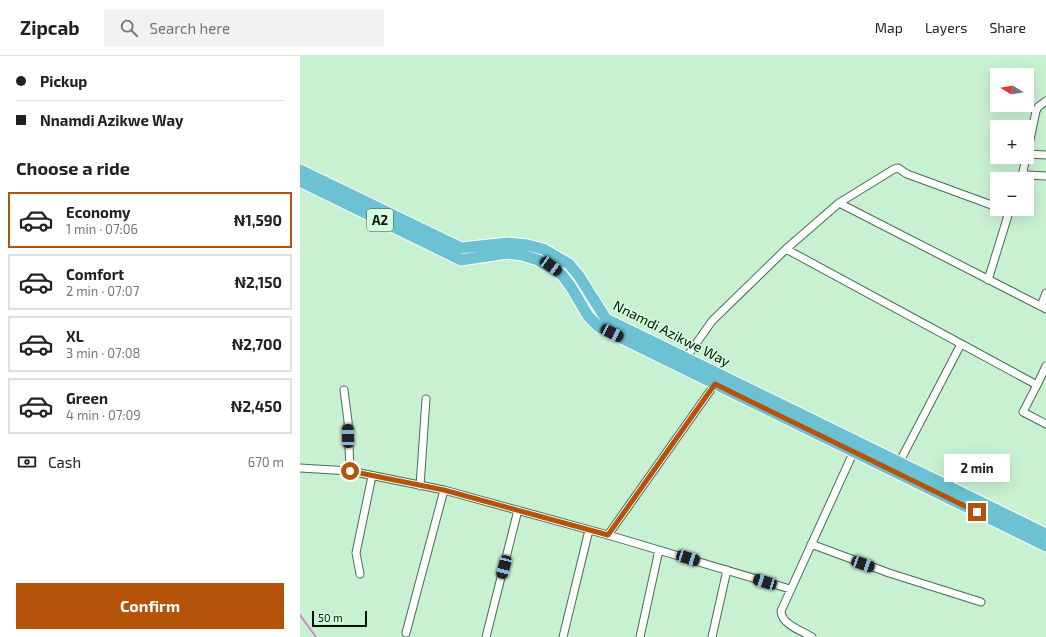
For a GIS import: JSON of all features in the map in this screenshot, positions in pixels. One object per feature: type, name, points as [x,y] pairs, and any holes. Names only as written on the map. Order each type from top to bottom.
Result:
[{"type":"highway","name":"Nnamdi Azikwe Way","points":[[300,170],[461,248],[508,243],[527,245],[543,249],[569,264],[579,276],[606,319],[1046,534]]},
{"type":"highway","name":"Nnamdi Azikwe Way","points":[[300,181],[461,260],[507,253],[522,255],[538,260],[562,274],[572,287],[588,316],[599,327],[1046,546]]},
{"type":"street","points":[[1034,121],[1038,107],[1046,101]]},
{"type":"street","points":[[1034,155],[1046,155]]},
{"type":"street","points":[[686,358],[712,321],[786,249],[839,203],[898,168],[907,174],[990,204]]},
{"type":"street","points":[[1034,175],[1046,176]]},
{"type":"street","points":[[839,203],[1043,307],[1046,293]]},
{"type":"street","points":[[988,280],[1007,216]]},
{"type":"street","points":[[786,249],[1037,385]]},
{"type":"street","points":[[899,463],[962,344]]},
{"type":"street","points":[[1046,366],[1024,412],[1046,424]]},
{"type":"street","points":[[608,535],[715,384]]},
{"type":"street","points":[[344,390],[348,421],[350,471]]},
{"type":"street","points":[[420,486],[426,399]]},
{"type":"street","points":[[812,637],[786,622],[781,616],[781,611],[854,451]]},
{"type":"street","points":[[300,468],[350,471],[444,490],[608,535],[790,589]]},
{"type":"street","points":[[360,574],[356,553],[372,476]]},
{"type":"street","points":[[406,633],[444,490]]},
{"type":"street","points":[[486,637],[518,510]]},
{"type":"street","points":[[563,637],[589,530]]},
{"type":"street","points":[[811,544],[889,573],[981,602]]},
{"type":"street","points":[[640,637],[659,550]]},
{"type":"street","points":[[712,637],[727,570]]},
{"type":"waterway","points":[[300,615],[316,637]]},
{"type":"route","points":[[350,471],[444,490],[608,535],[715,384],[977,512]]}]
